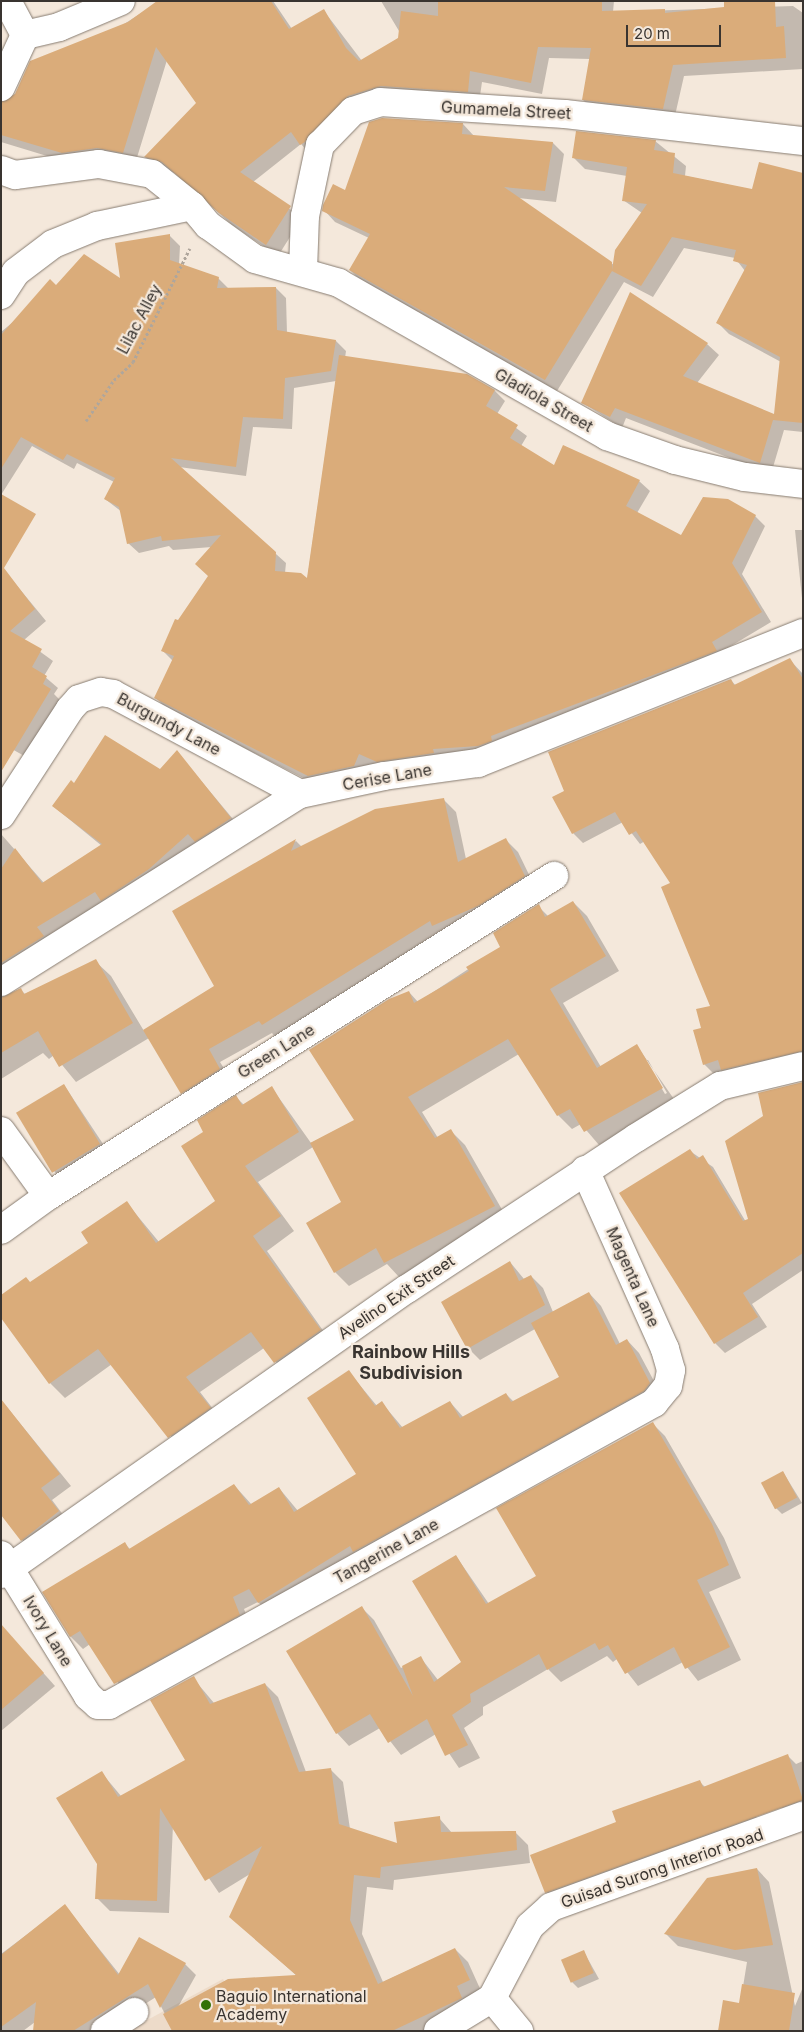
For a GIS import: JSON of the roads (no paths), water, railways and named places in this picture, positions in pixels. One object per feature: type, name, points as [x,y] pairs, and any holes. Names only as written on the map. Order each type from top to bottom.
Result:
[{"type":"street","points":[[7,1],[25,35]]},
{"type":"street","points":[[25,35],[59,28],[121,1]]},
{"type":"street","points":[[1,87],[25,35]]},
{"type":"street","name":"Gumamela Street","points":[[303,270],[305,216],[320,145],[353,111],[380,102],[584,115],[803,141]]},
{"type":"street","name":"Gladiola Street","points":[[1,170],[15,176],[99,164],[132,166],[152,174],[200,216],[255,259],[303,270],[339,284],[607,436],[675,460],[745,477],[803,484]]},
{"type":"street","points":[[1,295],[16,272],[53,244],[97,226],[200,216]]},
{"type":"street","name":"Cerise Lane","points":[[1,982],[300,794],[384,776],[478,763],[803,633]]},
{"type":"street","name":"Burgundy Lane","points":[[1,815],[70,709],[79,698],[101,692],[112,694],[300,794]]},
{"type":"street","name":"Green Lane","points":[[1,1230],[48,1196],[554,876]]},
{"type":"street","name":"Avelino Exit Street","points":[[4,1565],[585,1170],[720,1086],[803,1066]]},
{"type":"street","points":[[1,1130],[48,1196]]},
{"type":"street","name":"Magenta Lane","points":[[585,1170],[665,1349],[671,1370],[668,1386]]},
{"type":"street","name":"Tangerine Lane","points":[[98,1705],[121,1699],[654,1402],[668,1386]]},
{"type":"street","name":"Ivory Lane","points":[[4,1565],[80,1684],[98,1705]]},
{"type":"street","name":"Guisad Surong Interior Road","points":[[492,1998],[530,1926],[551,1907],[803,1816]]},
{"type":"street","points":[[438,2031],[492,1998],[519,2031]]},
{"type":"street","points":[[105,2031],[134,2012]]},
{"type":"place","name":"Baguio International Academy","points":[[206,2005]]},
{"type":"district","name":"Rainbow Hills Subdivision","points":[[411,1364]]}]
